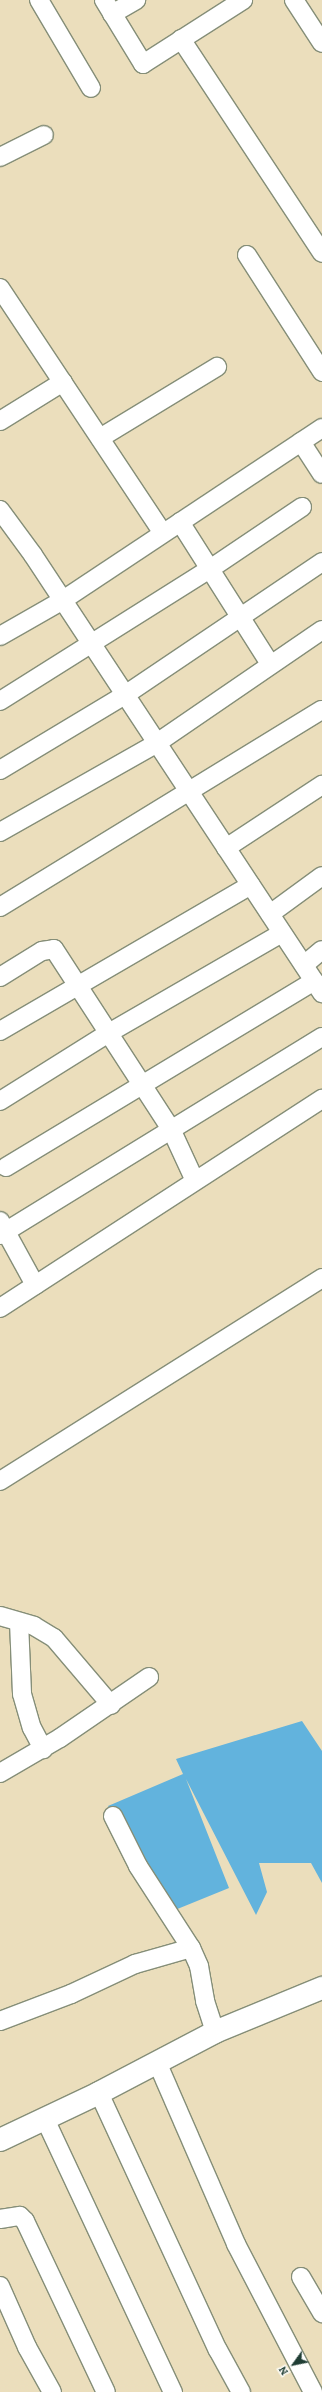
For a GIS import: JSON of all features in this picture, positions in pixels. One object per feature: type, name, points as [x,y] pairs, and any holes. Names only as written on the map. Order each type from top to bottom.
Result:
[{"type":"street","points":[[39,0],[91,88]]},
{"type":"street","points":[[136,0],[108,7],[143,64],[243,0]]},
{"type":"street","points":[[294,0],[322,43]]},
{"type":"street","points":[[181,39],[322,253]]},
{"type":"street","points":[[0,157],[44,135]]},
{"type":"street","points":[[246,255],[322,372]]},
{"type":"street","points":[[0,288],[163,532]]},
{"type":"street","points":[[100,438],[217,367]]},
{"type":"street","points":[[0,421],[63,382]]},
{"type":"street","points":[[0,636],[63,600],[163,532],[322,428]]},
{"type":"street","points":[[301,442],[322,474]]},
{"type":"street","points":[[0,701],[210,569],[302,507]]},
{"type":"street","points":[[3,521],[63,600],[187,791],[318,987],[142,1085],[6,1167]]},
{"type":"street","points":[[180,522],[270,664]]},
{"type":"street","points":[[0,770],[125,695],[322,562]]},
{"type":"street","points":[[0,832],[157,743],[270,664],[322,630]]},
{"type":"street","points":[[0,907],[187,791],[322,710]]},
{"type":"street","points":[[226,848],[322,785]]},
{"type":"street","points":[[270,914],[322,876]]},
{"type":"street","points":[[0,1031],[76,985],[251,885]]},
{"type":"street","points":[[0,1101],[107,1034],[282,933]]},
{"type":"street","points":[[0,977],[51,947],[171,1129],[195,1181]]},
{"type":"street","points":[[304,965],[322,950]]},
{"type":"street","points":[[35,1285],[2,1229],[171,1129],[322,1036]]},
{"type":"street","points":[[0,1308],[322,1099]]},
{"type":"street","points":[[0,1481],[322,1278]]},
{"type":"street","points":[[0,1616],[34,1626],[54,1638],[111,1705]]},
{"type":"street","points":[[18,1622],[22,1694],[32,1728],[43,1748]]},
{"type":"street","points":[[0,1773],[111,1705],[149,1677]]},
{"type":"street","points":[[112,1816],[138,1866],[191,1948],[199,1966],[205,2001],[215,2032]]},
{"type":"street","points":[[0,2021],[71,1994],[135,1964],[191,1948]]},
{"type":"street","points":[[0,2140],[99,2093],[215,2032],[322,1988]]},
{"type":"street","points":[[157,2062],[236,2244],[313,2392]]},
{"type":"street","points":[[99,2093],[218,2350],[241,2392]]},
{"type":"street","points":[[45,2119],[173,2392]]},
{"type":"street","points":[[0,2219],[20,2216],[25,2221],[106,2392]]},
{"type":"street","points":[[301,2277],[322,2313]]},
{"type":"street","points":[[0,2286],[27,2347],[52,2392]]},
{"type":"water","points":[[302,1721],[322,1751],[322,1883],[311,1863],[259,1863],[267,1892],[256,1915],[186,1779],[229,1888],[170,1912],[108,1806],[183,1774],[176,1759]]}]
